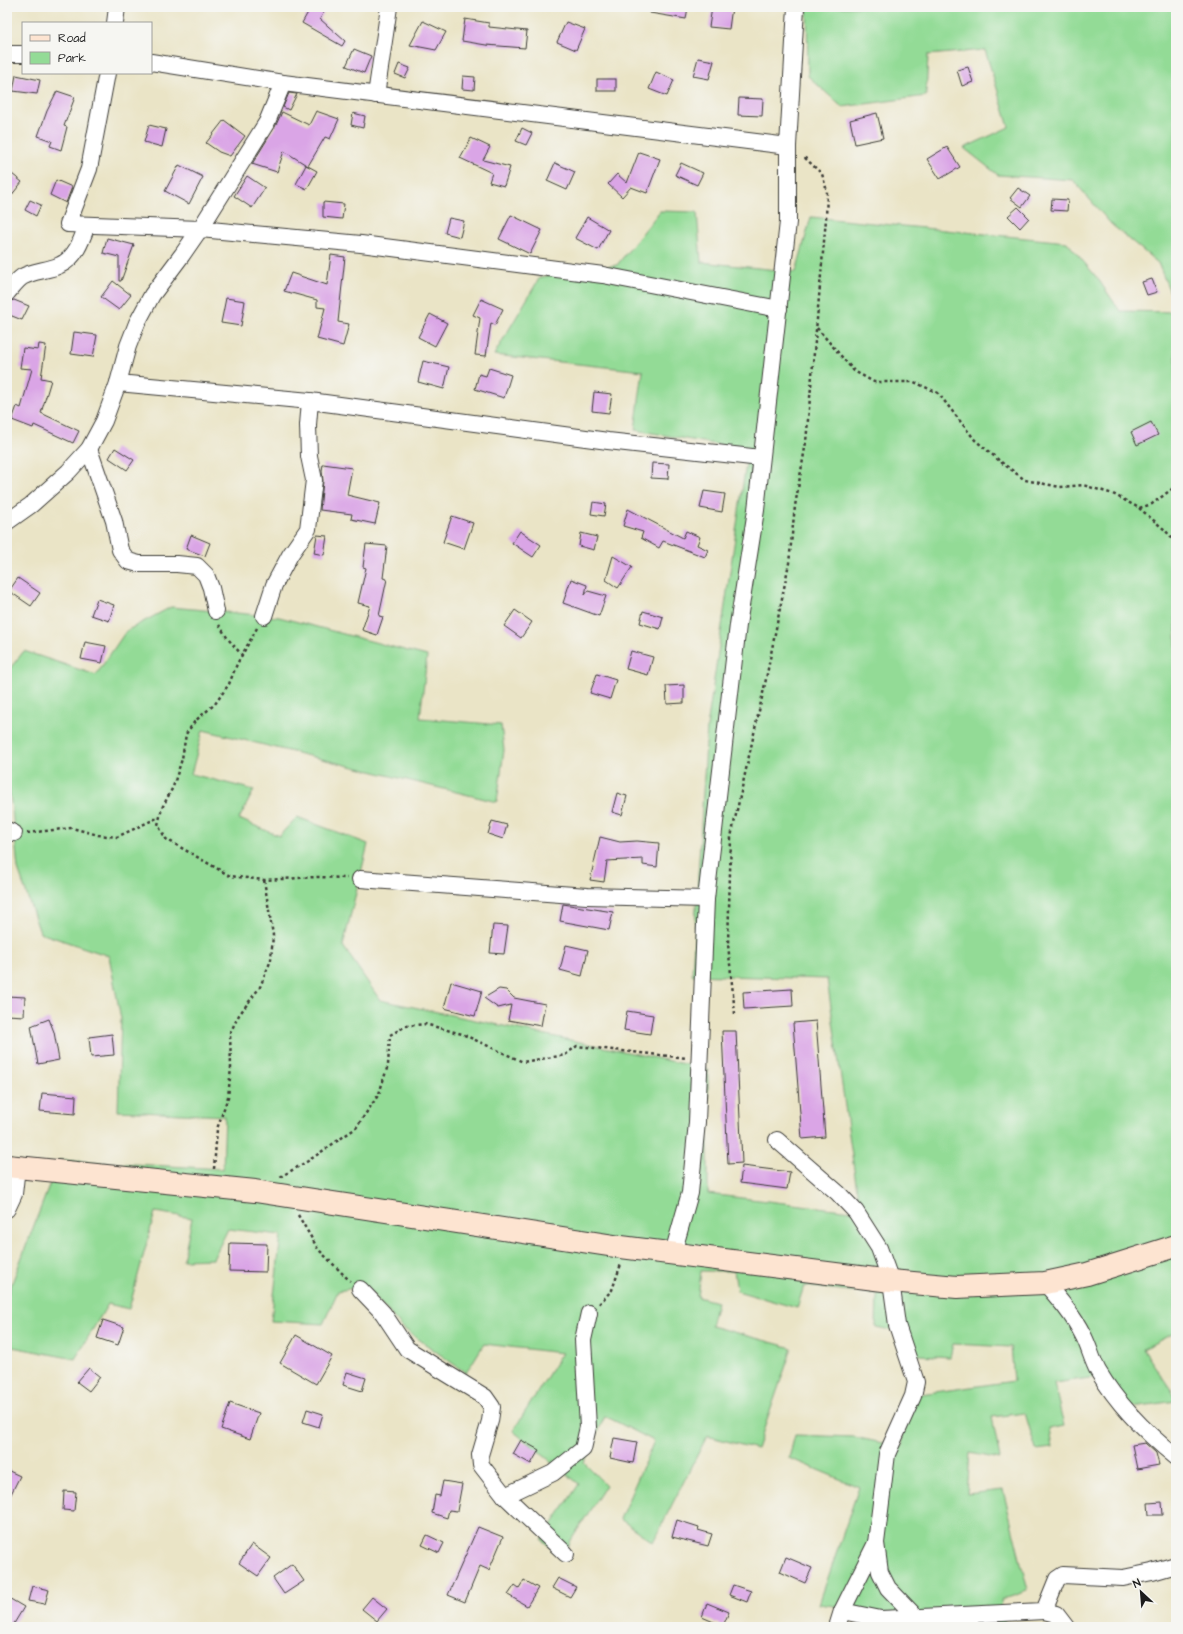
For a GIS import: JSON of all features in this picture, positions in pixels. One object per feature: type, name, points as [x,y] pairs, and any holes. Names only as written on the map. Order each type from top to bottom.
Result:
[{"type":"main road","points":[[12,1167],[255,1191],[621,1248],[674,1253],[891,1281],[957,1287],[1045,1283],[1087,1274],[1176,1246]]},
{"type":"street","points":[[115,22],[117,7]]},
{"type":"street","points":[[376,95],[389,7]]},
{"type":"street","points":[[674,1253],[690,1192],[697,1122],[706,899],[738,625],[756,510],[788,222],[788,146],[796,7]]},
{"type":"street","points":[[7,54],[22,54]]},
{"type":"street","points":[[152,62],[283,84],[788,146]]},
{"type":"street","points":[[107,74],[89,169],[68,224],[200,229],[361,244],[604,275],[779,309]]},
{"type":"street","points":[[7,522],[31,505],[68,472],[89,449],[104,421],[137,323],[152,295],[200,229],[267,122],[283,84]]},
{"type":"street","points":[[7,293],[22,278],[43,269],[61,265],[72,256],[82,241],[87,225]]},
{"type":"street","points":[[118,383],[310,401],[608,440],[761,458]]},
{"type":"street","points":[[264,616],[274,584],[290,555],[308,529],[314,480],[309,456],[308,425],[310,401]]},
{"type":"street","points":[[89,449],[114,521],[120,550],[128,561],[139,564],[177,564],[197,566],[206,575],[211,588],[216,611]]},
{"type":"street","points":[[360,879],[587,896],[706,899]]},
{"type":"street","points":[[777,1140],[838,1193],[856,1212],[879,1248],[891,1281],[898,1325],[916,1382],[913,1396],[887,1454],[876,1543],[880,1572],[888,1588],[916,1617]]},
{"type":"street","points":[[7,1209],[14,1194],[12,1167]]},
{"type":"street","points":[[1045,1283],[1061,1301],[1084,1335],[1097,1370],[1112,1393],[1131,1416],[1176,1457]]},
{"type":"street","points":[[360,1289],[383,1313],[407,1349],[485,1397],[492,1407],[490,1421],[480,1455],[481,1466],[505,1496],[566,1554]]},
{"type":"street","points":[[505,1496],[553,1473],[583,1449],[588,1427],[583,1340],[590,1313]]},
{"type":"street","points":[[837,1627],[842,1611],[876,1543]]},
{"type":"street","points":[[1044,1611],[1057,1579],[1063,1575],[1122,1578],[1176,1565]]},
{"type":"street","points":[[842,1611],[881,1619],[1044,1611],[1056,1614],[1066,1627]]},
{"type":"path","points":[[735,1014],[728,944],[731,837],[765,684],[789,563],[795,506],[806,442],[826,219],[827,191],[822,174],[804,157],[788,146]]},
{"type":"path","points":[[816,328],[854,371],[874,382],[914,382],[938,393],[975,440],[1025,480],[1060,487],[1083,485],[1113,494],[1139,508],[1165,530],[1176,542]]},
{"type":"path","points":[[1139,508],[1152,504],[1176,486]]},
{"type":"path","points":[[216,611],[218,622],[228,639],[242,655]]},
{"type":"path","points":[[264,616],[242,655],[229,684],[215,704],[195,721],[186,734],[182,759],[173,787],[162,808],[158,825],[166,839],[230,876],[264,880],[317,877],[360,879]]},
{"type":"path","points":[[11,832],[33,833],[72,828],[117,838],[160,816]]},
{"type":"path","points":[[213,1187],[217,1129],[228,1097],[231,1068],[230,1033],[239,1015],[260,987],[271,960],[272,935],[264,880]]},
{"type":"path","points":[[255,1191],[308,1160],[356,1128],[380,1094],[388,1065],[390,1035],[406,1026],[425,1024],[462,1034],[523,1062],[565,1055],[577,1046],[699,1059]]},
{"type":"path","points":[[294,1197],[298,1215],[318,1249],[360,1289]]},
{"type":"path","points":[[590,1313],[612,1290],[621,1268],[621,1248]]},
{"type":"green space","points":[[807,7],[1176,7],[1176,307],[1158,263],[1111,224],[1073,180],[998,175],[964,148],[1009,127],[985,50],[928,55],[926,96],[842,107],[808,76]]},
{"type":"green space","points":[[660,211],[697,212],[701,262],[796,272],[811,217],[1067,242],[1098,279],[1120,311],[1176,312],[1176,1332],[1143,1349],[1176,1397],[1176,1401],[1118,1409],[1104,1376],[1054,1383],[1064,1426],[1049,1429],[1052,1448],[1036,1450],[1025,1413],[992,1417],[1000,1459],[970,1453],[967,1494],[1003,1490],[1028,1591],[1001,1600],[1004,1627],[964,1627],[963,1624],[819,1604],[859,1487],[789,1458],[795,1435],[854,1437],[902,1447],[906,1396],[1014,1381],[1011,1347],[953,1344],[950,1357],[904,1354],[907,1333],[876,1327],[877,1294],[804,1286],[797,1308],[737,1291],[734,1271],[701,1271],[698,1297],[717,1302],[711,1326],[792,1348],[757,1449],[707,1436],[653,1542],[620,1519],[654,1441],[605,1416],[584,1463],[606,1485],[561,1556],[542,1540],[579,1484],[513,1431],[562,1353],[484,1344],[466,1373],[403,1328],[365,1286],[338,1291],[323,1324],[271,1321],[281,1235],[228,1229],[213,1259],[183,1260],[192,1218],[155,1212],[129,1309],[108,1304],[75,1359],[7,1346],[7,1296],[59,1160],[223,1169],[225,1116],[118,1111],[121,1019],[109,956],[40,933],[18,869],[7,776],[7,672],[24,651],[96,675],[126,631],[171,607],[279,617],[427,656],[420,718],[501,725],[504,750],[497,802],[203,730],[191,774],[254,790],[239,819],[279,836],[297,817],[368,844],[343,946],[380,1000],[708,1069],[708,1194],[860,1212],[827,979],[692,975],[707,727],[748,450],[635,430],[643,371],[494,355],[540,277],[617,265]]},
{"type":"building","points":[[311,7],[319,7],[325,10],[320,19],[345,41],[342,46],[302,23]]},
{"type":"building","points":[[650,7],[688,7],[686,19],[650,13]]},
{"type":"building","points":[[712,7],[732,7],[729,29],[709,27]]},
{"type":"building","points":[[465,19],[489,23],[489,27],[527,31],[525,48],[486,45],[462,41]]},
{"type":"building","points":[[423,21],[446,32],[436,50],[410,45]]},
{"type":"building","points":[[566,22],[585,29],[576,50],[557,42]]},
{"type":"building","points":[[354,49],[371,56],[364,73],[346,66]]},
{"type":"building","points":[[698,58],[714,61],[709,79],[693,76]]},
{"type":"building","points":[[399,64],[410,68],[405,78],[395,74]]},
{"type":"building","points":[[968,67],[973,82],[962,86],[957,70]]},
{"type":"building","points":[[656,72],[674,80],[667,96],[649,89]]},
{"type":"building","points":[[16,75],[40,80],[37,94],[13,91]]},
{"type":"building","points":[[463,76],[475,77],[474,90],[462,89]]},
{"type":"building","points":[[597,79],[616,79],[616,91],[597,91]]},
{"type":"building","points":[[57,91],[75,97],[64,126],[67,127],[61,150],[50,146],[52,141],[38,136],[47,111]]},
{"type":"building","points":[[289,93],[297,94],[289,110],[283,107]]},
{"type":"building","points":[[739,98],[763,99],[762,116],[738,115]]},
{"type":"building","points":[[316,111],[339,119],[330,139],[325,137],[308,166],[284,151],[277,172],[252,164],[275,127],[282,112],[309,125]]},
{"type":"building","points":[[353,113],[365,116],[363,128],[351,125]]},
{"type":"building","points":[[877,113],[883,138],[855,144],[850,120]]},
{"type":"building","points":[[224,120],[245,136],[230,156],[219,152],[206,143]]},
{"type":"building","points":[[149,125],[166,129],[162,147],[144,142]]},
{"type":"building","points":[[522,128],[532,133],[526,145],[516,141]]},
{"type":"building","points":[[471,138],[490,147],[483,160],[510,167],[504,186],[489,182],[492,173],[460,158]]},
{"type":"building","points":[[947,147],[960,167],[940,179],[927,159]]},
{"type":"building","points":[[639,152],[660,159],[647,193],[631,187],[622,197],[608,184],[617,174],[627,183]]},
{"type":"building","points":[[555,163],[575,172],[567,190],[547,181]]},
{"type":"building","points":[[681,163],[703,173],[697,185],[675,175]]},
{"type":"building","points":[[179,165],[203,177],[189,204],[165,191]]},
{"type":"building","points":[[306,165],[317,171],[307,189],[296,184]]},
{"type":"building","points":[[7,170],[22,182],[7,201]]},
{"type":"building","points":[[247,176],[265,188],[252,208],[234,196]]},
{"type":"building","points":[[56,180],[72,187],[66,203],[50,195]]},
{"type":"building","points":[[1018,188],[1030,196],[1022,207],[1010,198]]},
{"type":"building","points":[[1052,199],[1068,200],[1067,211],[1051,210]]},
{"type":"building","points":[[30,200],[41,205],[36,216],[25,210]]},
{"type":"building","points":[[323,202],[344,204],[342,219],[323,217]]},
{"type":"building","points":[[1018,207],[1029,218],[1020,228],[1008,216]]},
{"type":"building","points":[[511,215],[542,230],[530,254],[499,239]]},
{"type":"building","points":[[587,217],[609,230],[598,250],[575,238]]},
{"type":"building","points":[[449,218],[464,221],[460,237],[445,233]]},
{"type":"building","points":[[107,238],[134,245],[121,281],[119,281],[119,257],[103,253]]},
{"type":"building","points":[[331,255],[345,257],[338,322],[349,324],[343,346],[317,339],[325,308],[317,307],[317,300],[284,291],[291,273],[327,285]]},
{"type":"building","points":[[1152,279],[1157,292],[1147,295],[1142,282]]},
{"type":"building","points":[[113,281],[131,295],[119,310],[101,297]]},
{"type":"building","points":[[226,298],[245,301],[241,326],[221,323]]},
{"type":"building","points":[[481,299],[503,309],[495,325],[491,323],[486,356],[475,355],[480,318],[473,315]]},
{"type":"building","points":[[14,300],[29,306],[22,320],[7,314],[8,302]]},
{"type":"building","points":[[430,314],[447,323],[435,346],[418,337]]},
{"type":"building","points":[[74,332],[97,335],[93,357],[71,354]]},
{"type":"building","points":[[39,344],[46,345],[41,378],[51,380],[41,413],[79,431],[73,443],[34,425],[33,428],[12,420],[17,406],[21,408],[32,369],[20,368],[23,348],[38,350]]},
{"type":"building","points":[[423,361],[449,367],[444,389],[418,382]]},
{"type":"building","points":[[489,368],[511,375],[504,398],[475,389],[479,374],[486,376]]},
{"type":"building","points":[[594,392],[612,394],[609,413],[592,411]]},
{"type":"building","points":[[1151,422],[1158,435],[1137,445],[1131,432]]},
{"type":"building","points":[[115,448],[134,460],[127,470],[109,458]]},
{"type":"building","points":[[652,463],[669,464],[668,479],[651,478]]},
{"type":"building","points":[[323,464],[352,468],[347,495],[380,503],[375,524],[351,519],[352,514],[320,510]]},
{"type":"building","points":[[704,491],[725,494],[722,512],[700,508]]},
{"type":"building","points":[[593,502],[606,504],[604,516],[591,514]]},
{"type":"building","points":[[628,509],[683,538],[686,531],[700,537],[697,545],[708,550],[705,557],[663,541],[659,548],[641,538],[643,532],[623,526]]},
{"type":"building","points":[[452,516],[473,523],[464,549],[443,542]]},
{"type":"building","points":[[520,531],[541,545],[533,557],[512,543]]},
{"type":"building","points":[[581,533],[597,537],[594,550],[579,546]]},
{"type":"building","points":[[191,535],[210,543],[205,556],[186,549]]},
{"type":"building","points":[[317,535],[327,536],[324,555],[314,553]]},
{"type":"building","points":[[366,544],[387,546],[383,578],[387,579],[379,616],[383,617],[377,635],[362,630],[370,606],[358,603],[366,568],[363,567]]},
{"type":"building","points":[[613,556],[632,567],[618,588],[606,580]]},
{"type":"building","points":[[18,578],[40,593],[31,606],[9,591]]},
{"type":"building","points":[[571,579],[587,585],[585,595],[588,591],[606,596],[599,616],[563,603]]},
{"type":"building","points":[[97,599],[114,605],[109,621],[91,615]]},
{"type":"building","points":[[515,610],[532,622],[521,638],[504,626]]},
{"type":"building","points":[[643,611],[663,617],[660,629],[640,623]]},
{"type":"building","points":[[85,642],[106,646],[102,663],[81,659]]},
{"type":"building","points":[[631,651],[653,657],[648,675],[626,669]]},
{"type":"building","points":[[597,674],[616,680],[610,699],[590,693]]},
{"type":"building","points":[[684,685],[684,703],[667,704],[666,686]]},
{"type":"building","points":[[617,793],[627,796],[622,815],[612,812]]},
{"type":"building","points":[[492,821],[507,825],[503,839],[488,834]]},
{"type":"building","points":[[600,837],[620,842],[637,841],[659,843],[657,867],[643,865],[643,859],[607,861],[604,882],[590,880]]},
{"type":"building","points":[[563,904],[613,912],[609,930],[560,921]]},
{"type":"building","points":[[493,925],[508,926],[504,954],[490,953]]},
{"type":"building","points":[[566,945],[588,950],[582,976],[560,970]]},
{"type":"building","points":[[451,982],[482,991],[475,1016],[444,1008]]},
{"type":"building","points":[[499,989],[506,990],[514,998],[545,1004],[541,1026],[508,1020],[511,1005],[498,1008],[484,998]]},
{"type":"building","points":[[792,989],[793,1006],[744,1009],[743,992]]},
{"type":"building","points":[[7,996],[25,997],[24,1016],[7,1015]]},
{"type":"building","points":[[627,1011],[653,1015],[650,1034],[624,1030]]},
{"type":"building","points":[[49,1019],[54,1032],[59,1060],[38,1064],[31,1026]]},
{"type":"building","points":[[816,1021],[825,1137],[802,1139],[793,1023]]},
{"type":"building","points":[[722,1031],[736,1031],[742,1163],[728,1164]]},
{"type":"building","points":[[112,1034],[114,1055],[91,1057],[89,1037]]},
{"type":"building","points":[[42,1093],[76,1096],[75,1114],[40,1111]]},
{"type":"building","points":[[742,1166],[790,1172],[787,1189],[740,1183]]},
{"type":"building","points":[[230,1243],[267,1244],[266,1272],[229,1271]]},
{"type":"building","points":[[103,1320],[124,1327],[118,1345],[97,1338]]},
{"type":"building","points":[[296,1335],[332,1356],[316,1384],[280,1363]]},
{"type":"building","points":[[89,1368],[100,1377],[89,1391],[77,1382]]},
{"type":"building","points":[[347,1372],[366,1378],[362,1391],[343,1385]]},
{"type":"building","points":[[230,1403],[259,1413],[250,1439],[221,1429]]},
{"type":"building","points":[[307,1409],[323,1414],[319,1427],[303,1422]]},
{"type":"building","points":[[614,1438],[637,1442],[633,1463],[610,1458]]},
{"type":"building","points":[[521,1440],[539,1450],[531,1464],[513,1454]]},
{"type":"building","points":[[1145,1443],[1156,1453],[1159,1465],[1137,1469],[1132,1445]]},
{"type":"building","points":[[7,1470],[20,1476],[7,1502]]},
{"type":"building","points":[[443,1481],[462,1484],[457,1511],[449,1510],[447,1518],[432,1513],[435,1495],[440,1496]]},
{"type":"building","points":[[64,1491],[76,1492],[74,1511],[63,1510]]},
{"type":"building","points":[[1162,1502],[1163,1515],[1149,1515],[1148,1503]]},
{"type":"building","points":[[677,1520],[699,1527],[698,1530],[712,1534],[708,1546],[672,1537]]},
{"type":"building","points":[[478,1527],[503,1537],[489,1570],[480,1566],[465,1602],[448,1595]]},
{"type":"building","points":[[427,1535],[444,1543],[439,1553],[422,1545]]},
{"type":"building","points":[[252,1544],[271,1558],[258,1576],[239,1563]]},
{"type":"building","points":[[786,1557],[812,1568],[805,1583],[780,1572]]},
{"type":"building","points":[[292,1564],[304,1581],[284,1594],[273,1578]]},
{"type":"building","points":[[558,1578],[576,1587],[570,1597],[552,1588]]},
{"type":"building","points":[[524,1580],[538,1588],[527,1606],[508,1595],[515,1585],[519,1588]]},
{"type":"building","points":[[733,1585],[751,1591],[747,1602],[729,1595]]},
{"type":"building","points":[[32,1586],[49,1590],[45,1604],[28,1601]]},
{"type":"building","points":[[7,1597],[24,1607],[12,1627],[7,1627]]},
{"type":"building","points":[[372,1597],[387,1609],[377,1621],[362,1609]]},
{"type":"building","points":[[707,1603],[729,1612],[723,1626],[702,1617]]}]
